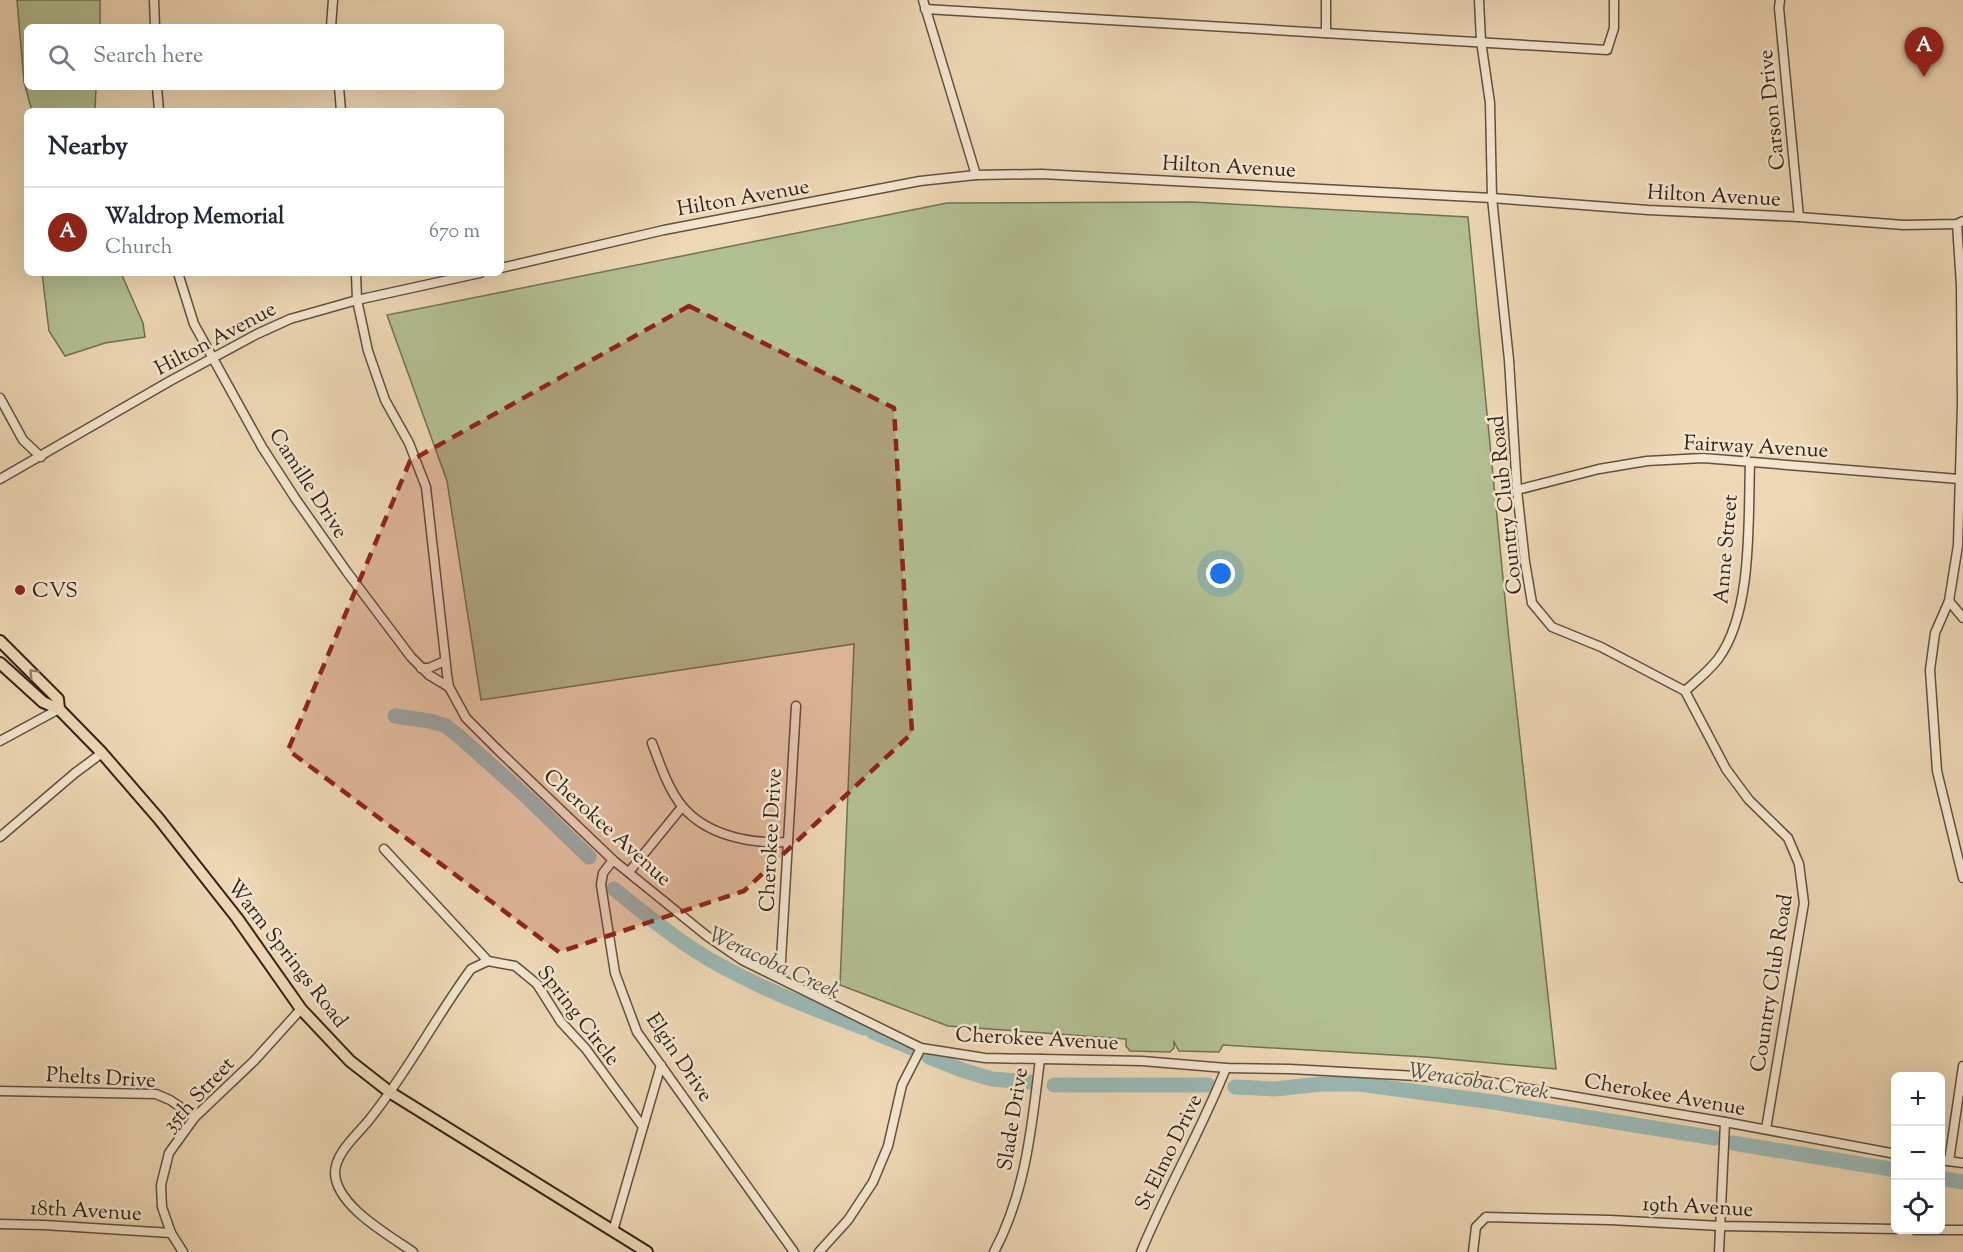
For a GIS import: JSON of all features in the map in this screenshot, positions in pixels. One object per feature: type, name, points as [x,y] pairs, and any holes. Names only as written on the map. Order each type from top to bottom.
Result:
[{"type":"main road","name":"Warm Springs Road","points":[[0,641],[58,699],[59,709]]},
{"type":"main road","name":"Warm Springs Road","points":[[0,663],[43,702],[59,709],[102,753],[159,819],[237,918],[301,1010],[350,1060],[391,1093],[647,1252]]},
{"type":"street","points":[[154,0],[155,24]]},
{"type":"street","points":[[331,24],[333,0]]},
{"type":"street","points":[[1326,0],[1326,33]]},
{"type":"street","name":"Country Club Road","points":[[1479,0],[1480,41],[1490,103],[1492,198],[1509,360],[1517,490],[1532,603],[1552,627],[1600,646],[1685,691],[1726,769],[1749,800],[1788,838],[1799,864],[1804,903],[1766,1130]]},
{"type":"street","points":[[976,175],[924,4],[1408,40],[1480,41],[1607,50],[1614,28],[1614,0]]},
{"type":"street","name":"Carson Drive","points":[[1780,0],[1798,217]]},
{"type":"street","points":[[157,90],[159,108]]},
{"type":"street","points":[[339,90],[341,108]]},
{"type":"street","name":"Hilton Avenue","points":[[504,267],[664,230],[921,181],[976,175],[1042,174],[1492,198],[1904,225],[1960,222]]},
{"type":"street","points":[[1960,222],[1963,404],[1958,545],[1949,601],[1935,633],[1930,670],[1937,771],[1963,878]]},
{"type":"street","name":"Camille Drive","points":[[179,276],[194,324],[262,447],[295,498],[411,657],[429,675],[449,687]]},
{"type":"street","name":"Cherokee Avenue","points":[[356,276],[357,300],[368,351],[385,400],[409,443],[426,487],[449,687],[466,718],[613,860],[742,960],[921,1048],[985,1058],[1142,1061],[1226,1068],[1290,1069],[1471,1079],[1891,1153]]},
{"type":"street","name":"Hilton Avenue","points":[[0,479],[212,358],[290,319],[357,300],[466,276]]},
{"type":"street","points":[[0,398],[23,440],[41,457]]},
{"type":"street","name":"Fairway Avenue","points":[[1517,490],[1599,469],[1647,461],[1703,458],[1959,479]]},
{"type":"street","name":"Anne Street","points":[[1685,691],[1717,660],[1735,626],[1746,563],[1750,463]]},
{"type":"street","points":[[1949,601],[1963,618]]},
{"type":"street","points":[[421,668],[429,668],[445,661]]},
{"type":"street","name":"Cherokee Drive","points":[[780,977],[796,706]]},
{"type":"street","points":[[0,741],[59,709]]},
{"type":"street","points":[[652,743],[665,776],[682,807],[702,824],[714,831],[765,843],[788,842]]},
{"type":"street","points":[[0,837],[102,753]]},
{"type":"street","points":[[629,872],[682,807]]},
{"type":"street","points":[[384,849],[488,961],[471,969],[391,1093],[339,1157],[335,1173],[339,1188],[354,1210],[413,1252]]},
{"type":"street","name":"Elgin Drive","points":[[613,860],[603,873],[601,885],[615,973],[637,1032],[794,1252]]},
{"type":"street","name":"Spring Circle","points":[[488,961],[515,966],[537,984],[561,1022],[586,1049],[643,1127]]},
{"type":"street","name":"35th Street","points":[[183,1252],[171,1233],[162,1208],[161,1185],[169,1153],[195,1118],[254,1061],[301,1010]]},
{"type":"street","points":[[819,1252],[848,1220],[873,1182],[888,1146],[902,1085],[921,1048]]},
{"type":"street","name":"Slade Drive","points":[[994,1252],[1018,1193],[1030,1145],[1040,1059]]},
{"type":"street","points":[[613,1231],[661,1065]]},
{"type":"street","points":[[1963,1066],[1945,1161],[1963,1163]]},
{"type":"street","name":"St Elmo Drive","points":[[1142,1252],[1156,1217],[1207,1116],[1226,1068]]},
{"type":"street","name":"Phelts Drive","points":[[0,1091],[156,1094],[170,1100],[195,1118]]},
{"type":"street","points":[[1719,1252],[1725,1122]]},
{"type":"street","name":"19th Avenue","points":[[1473,1252],[1476,1227],[1486,1217],[1498,1216],[1720,1226],[1891,1229]]},
{"type":"street","name":"18th Avenue","points":[[0,1224],[171,1233]]},
{"type":"street","points":[[1945,1230],[1963,1230]]},
{"type":"street","points":[[999,1242],[1004,1252]]},
{"type":"highlighted area","points":[[689,306],[894,408],[912,733],[744,891],[559,952],[288,750],[410,461]]},
{"type":"green space","points":[[17,0],[100,0],[100,24],[24,24],[24,82]]},
{"type":"green space","points":[[26,90],[96,90],[95,108],[31,108]]},
{"type":"green space","points":[[1193,202],[1468,217],[1508,630],[1556,1069],[1426,1057],[1223,1045],[1219,1052],[1179,1051],[1174,1042],[1174,1048],[1170,1052],[1130,1051],[1126,1046],[1126,1039],[948,1026],[840,985],[854,644],[481,700],[447,481],[387,315],[947,203]]},
{"type":"green space","points":[[42,276],[122,276],[143,323],[145,337],[105,343],[65,356],[49,331]]},
{"type":"waterway","name":"Weracoba Creek","points":[[395,716],[430,721],[446,726],[527,797],[589,857]]},
{"type":"waterway","name":"Weracoba Creek","points":[[614,889],[667,931],[710,960],[776,993],[864,1028]]},
{"type":"waterway","name":"Weracoba Creek","points":[[873,1032],[912,1048]]},
{"type":"waterway","name":"Weracoba Creek","points":[[929,1057],[992,1079],[1029,1082]]},
{"type":"waterway","name":"Weracoba Creek","points":[[1235,1087],[1275,1089],[1321,1084],[1359,1084],[1493,1102],[1715,1138]]},
{"type":"waterway","name":"Weracoba Creek","points":[[1054,1085],[1208,1085]]},
{"type":"waterway","name":"Weracoba Creek","points":[[1733,1143],[1891,1169]]},
{"type":"waterway","name":"Weracoba Creek","points":[[1945,1179],[1963,1182]]},
{"type":"place","name":"Waldrop Memorial","points":[[1924,77]]},
{"type":"place","name":"CVS","points":[[20,590]]}]
